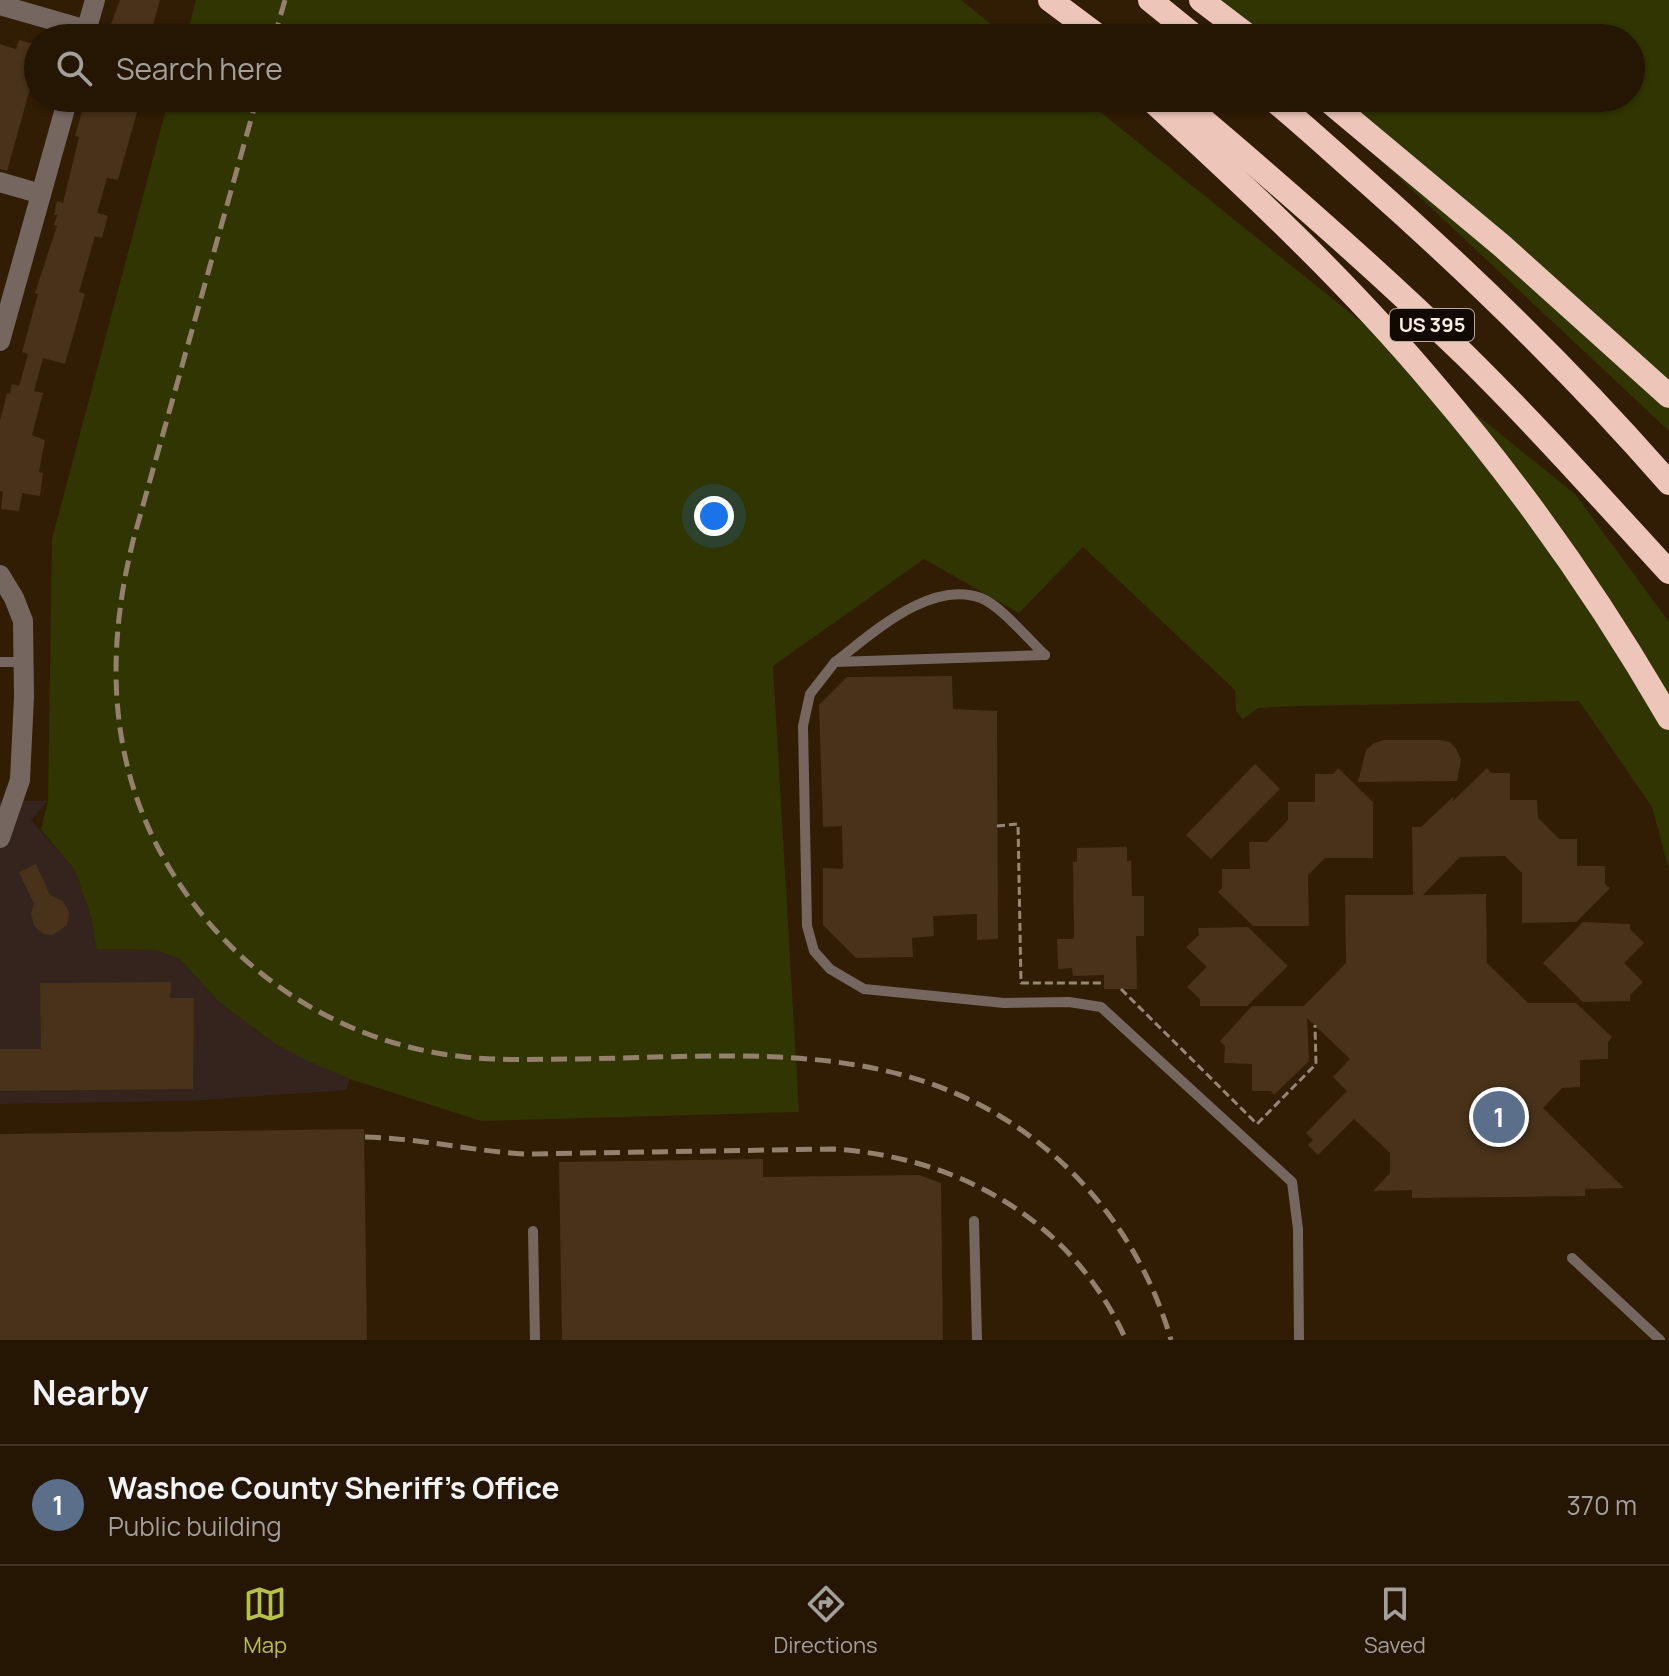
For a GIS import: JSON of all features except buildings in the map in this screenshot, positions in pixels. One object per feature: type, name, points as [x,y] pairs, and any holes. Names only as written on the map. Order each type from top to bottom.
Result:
[{"type":"highway","points":[[1050,0],[1080,24]]},
{"type":"highway","points":[[1150,0],[1180,24]]},
{"type":"highway","points":[[1201,0],[1233,24]]},
{"type":"highway","points":[[1164,112],[1317,258],[1436,386],[1578,574],[1629,648],[1669,718]]},
{"type":"highway","name":"US 395","points":[[1194,112],[1298,200],[1465,356],[1546,438],[1669,572]]},
{"type":"highway","name":"US 395","points":[[1287,112],[1482,288],[1542,347],[1669,483]]},
{"type":"highway","points":[[1342,112],[1501,245],[1669,396]]},
{"type":"street","points":[[89,24],[95,0]]},
{"type":"street","points":[[0,5],[56,24]]},
{"type":"street","points":[[0,341],[64,112]]},
{"type":"street","points":[[0,182],[41,194]]},
{"type":"street","points":[[0,575],[7,598],[23,621],[24,662],[20,780],[6,804],[0,838]]},
{"type":"lane","points":[[835,662],[1045,655],[982,598],[961,593],[939,595],[897,616],[835,662],[810,694],[803,726],[807,926],[814,951],[830,969],[864,989],[1004,1003],[1069,1002],[1101,1007],[1292,1182],[1298,1229],[1299,1340]]},
{"type":"lane","points":[[0,662],[24,662]]},
{"type":"lane","points":[[974,1221],[977,1340]]},
{"type":"lane","points":[[533,1231],[535,1340]]},
{"type":"lane","points":[[1572,1258],[1660,1340]]},
{"type":"path","points":[[997,826],[1018,824],[1021,983],[1104,983]]},
{"type":"path","points":[[1121,989],[1257,1124],[1316,1064],[1315,1025]]},
{"type":"shaded area","points":[[0,801],[48,801],[31,820],[75,870],[98,949],[156,950],[180,959],[219,1002],[274,1043],[350,1079],[346,1090],[188,1101],[0,1104]]},
{"type":"green space","points":[[196,0],[961,0],[991,24],[190,24]]},
{"type":"green space","points":[[1209,0],[1669,0],[1669,431],[1329,112],[1645,112],[1645,24],[1235,24]]},
{"type":"green space","points":[[165,112],[1100,112],[1575,494],[1669,622],[1669,870],[1652,807],[1579,701],[1293,706],[1258,708],[1243,719],[1236,711],[1235,690],[1083,547],[1019,613],[924,559],[773,666],[799,1112],[481,1121],[350,1079],[274,1043],[219,1002],[180,959],[156,950],[97,949],[91,917],[75,870],[41,830],[48,800],[52,539]]},
{"type":"railway","points":[[278,24],[285,0]]},
{"type":"railway","points":[[253,112],[133,541],[118,625],[118,709],[134,790],[149,830],[196,907],[259,972],[295,998],[334,1020],[420,1050],[506,1059],[702,1056],[828,1061],[888,1071],[947,1090],[1004,1118],[1058,1159],[1096,1198],[1141,1265],[1171,1340]]},
{"type":"railway","points":[[365,1137],[525,1154],[833,1149],[925,1165],[968,1182],[1007,1203],[1043,1229],[1076,1261],[1103,1298],[1126,1340]]},
{"type":"place","name":"Washoe County Sheriff's Office","points":[[1499,1117]]}]
